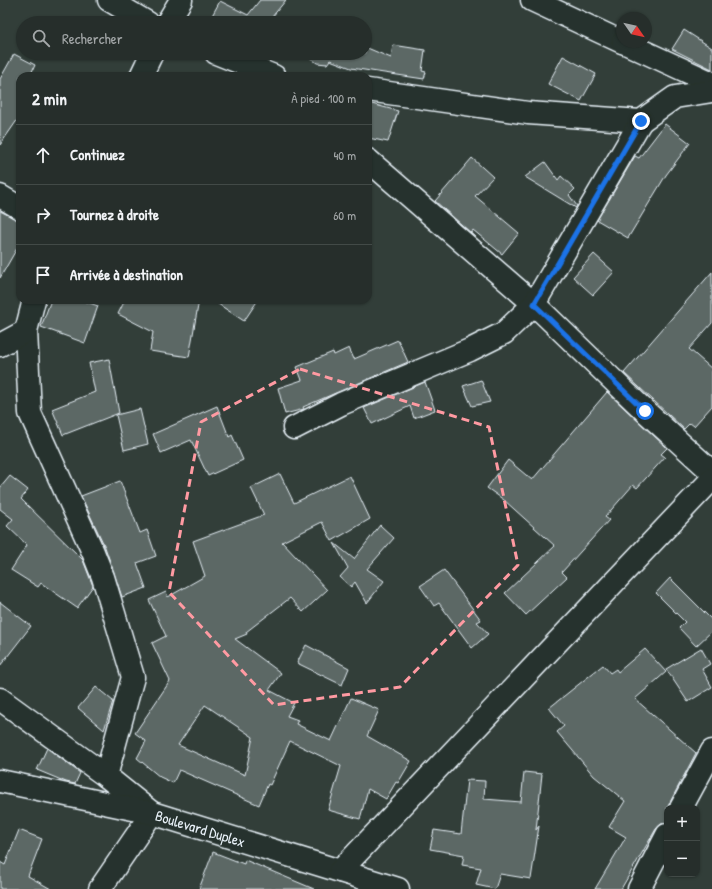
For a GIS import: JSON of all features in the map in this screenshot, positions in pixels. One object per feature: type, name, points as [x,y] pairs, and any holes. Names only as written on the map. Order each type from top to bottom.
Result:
[{"type":"street","points":[[109,0],[136,16]]},
{"type":"street","points":[[171,16],[181,0]]},
{"type":"street","points":[[532,0],[616,39]]},
{"type":"street","points":[[635,48],[712,83]]},
{"type":"street","points":[[143,72],[149,60]]},
{"type":"street","points":[[234,60],[264,72]]},
{"type":"street","points":[[372,91],[528,113],[641,121]]},
{"type":"street","points":[[294,428],[341,404],[470,350],[504,333],[534,304],[641,121],[676,97],[712,91]]},
{"type":"street","points":[[372,163],[534,304],[645,411],[712,472]]},
{"type":"street","points":[[0,196],[16,206]]},
{"type":"street","points":[[33,304],[26,331],[30,413],[96,558],[134,677],[106,776]]},
{"type":"street","points":[[0,346],[26,331]]},
{"type":"street","points":[[340,872],[712,480]]},
{"type":"street","points":[[0,699],[106,776],[152,813],[100,889]]},
{"type":"street","points":[[683,805],[712,751]]},
{"type":"street","name":"Boulevard Duplex","points":[[0,781],[152,813],[398,889]]},
{"type":"street","points":[[639,889],[664,841]]},
{"type":"highlighted area","points":[[300,369],[489,427],[518,565],[400,687],[274,705],[169,592],[201,422]]},
{"type":"building","points":[[260,0],[286,0],[273,16],[212,16],[220,1],[248,15]]},
{"type":"building","points":[[684,30],[712,48],[712,69],[672,49]]},
{"type":"building","points":[[393,45],[425,50],[422,71],[426,72],[424,79],[351,68],[330,60],[372,60],[372,50],[391,58]]},
{"type":"building","points":[[14,54],[16,55],[16,60],[25,60],[35,65],[32,72],[16,72],[16,122],[0,145],[0,79]]},
{"type":"building","points":[[563,56],[596,74],[581,101],[548,84]]},
{"type":"building","points":[[313,60],[330,60],[327,64],[317,63]]},
{"type":"building","points":[[372,104],[398,111],[388,142],[372,139]]},
{"type":"building","points":[[665,124],[690,143],[666,175],[628,238],[597,220],[635,156],[639,158]]},
{"type":"building","points":[[472,158],[493,177],[475,196],[519,233],[502,254],[473,230],[471,233],[435,201]]},
{"type":"building","points":[[545,162],[558,180],[561,176],[575,189],[569,195],[577,206],[576,208],[525,177]]},
{"type":"building","points":[[0,211],[16,219],[16,250],[0,278]]},
{"type":"building","points":[[594,254],[614,272],[593,295],[573,277]]},
{"type":"building","points":[[712,272],[712,323],[689,349],[712,369],[712,406],[694,426],[690,423],[684,429],[624,373]]},
{"type":"building","points":[[50,304],[92,304],[98,306],[85,343],[41,327]]},
{"type":"building","points":[[123,304],[198,304],[189,357],[150,351],[153,332],[118,314]]},
{"type":"building","points":[[218,304],[255,304],[244,321]]},
{"type":"building","points":[[398,340],[408,362],[303,407],[304,409],[285,414],[278,388],[302,380],[297,367],[333,352],[334,355],[349,348],[354,359]]},
{"type":"building","points":[[109,359],[119,413],[63,435],[52,409],[95,392],[89,363]]},
{"type":"building","points":[[481,380],[490,402],[472,406],[463,386]]},
{"type":"building","points":[[425,382],[435,410],[414,418],[410,406],[372,424],[364,408]]},
{"type":"building","points":[[607,392],[667,448],[661,454],[665,457],[637,488],[633,485],[605,517],[609,520],[562,572],[567,577],[526,615],[505,593],[555,546],[504,500],[487,488],[508,460],[532,480]]},
{"type":"building","points":[[217,406],[229,437],[232,435],[243,460],[208,476],[191,440],[161,453],[153,434]]},
{"type":"building","points":[[140,409],[148,444],[124,450],[116,415]]},
{"type":"building","points":[[280,474],[294,503],[350,476],[370,519],[332,541],[322,522],[282,542],[327,590],[303,612],[290,598],[246,632],[247,634],[235,639],[281,673],[269,690],[294,703],[287,716],[298,720],[296,724],[331,741],[351,698],[379,710],[367,736],[411,761],[398,783],[396,782],[386,799],[368,789],[360,819],[328,810],[341,766],[290,741],[259,805],[179,770],[173,783],[160,777],[137,758],[146,741],[135,733],[170,681],[152,643],[166,636],[149,600],[166,592],[168,597],[205,576],[193,541],[264,515],[251,488]],"holes":[[[205,705],[253,737],[245,775],[178,745]]]},
{"type":"building","points":[[10,476],[28,490],[21,499],[83,560],[93,586],[77,608],[41,583],[38,587],[11,570],[27,545],[7,526],[13,519],[0,509],[0,488]]},
{"type":"building","points":[[120,481],[140,533],[147,530],[156,556],[137,563],[146,588],[122,597],[105,547],[81,496]]},
{"type":"building","points":[[380,525],[394,538],[367,569],[384,581],[367,603],[355,582],[351,587],[340,577],[348,568],[334,543],[354,559]]},
{"type":"building","points":[[444,570],[481,620],[477,622],[488,634],[472,648],[439,603],[434,606],[420,586]]},
{"type":"building","points":[[670,578],[712,620],[712,631],[696,646],[679,628],[685,622],[656,593]]},
{"type":"building","points":[[0,602],[31,626],[0,666]]},
{"type":"building","points":[[306,645],[349,668],[342,685],[297,663]]},
{"type":"building","points":[[701,648],[710,664],[702,669],[712,687],[688,702],[666,669]]},
{"type":"building","points":[[645,649],[666,672],[635,699],[696,753],[669,805],[664,805],[664,824],[661,824],[656,829],[621,889],[595,889],[626,837],[609,827],[625,801],[594,776],[557,732],[564,726],[549,708],[603,665],[610,673],[616,669],[618,672]]},
{"type":"building","points":[[96,687],[113,701],[104,730],[78,708]]},
{"type":"building","points":[[47,748],[80,773],[75,784],[66,782],[37,770]]},
{"type":"building","points":[[524,772],[542,774],[536,830],[539,826],[531,879],[500,874],[495,889],[476,885],[481,868],[462,865],[464,855],[430,849],[434,830],[461,834],[467,780],[485,781],[484,799],[521,802]]},
{"type":"building","points":[[19,830],[42,839],[28,876],[51,889],[0,889],[0,862],[5,865]]},
{"type":"building","points":[[213,852],[244,864],[245,860],[314,889],[199,889]]},
{"type":"route","points":[[641,121],[534,304],[645,411]]}]
